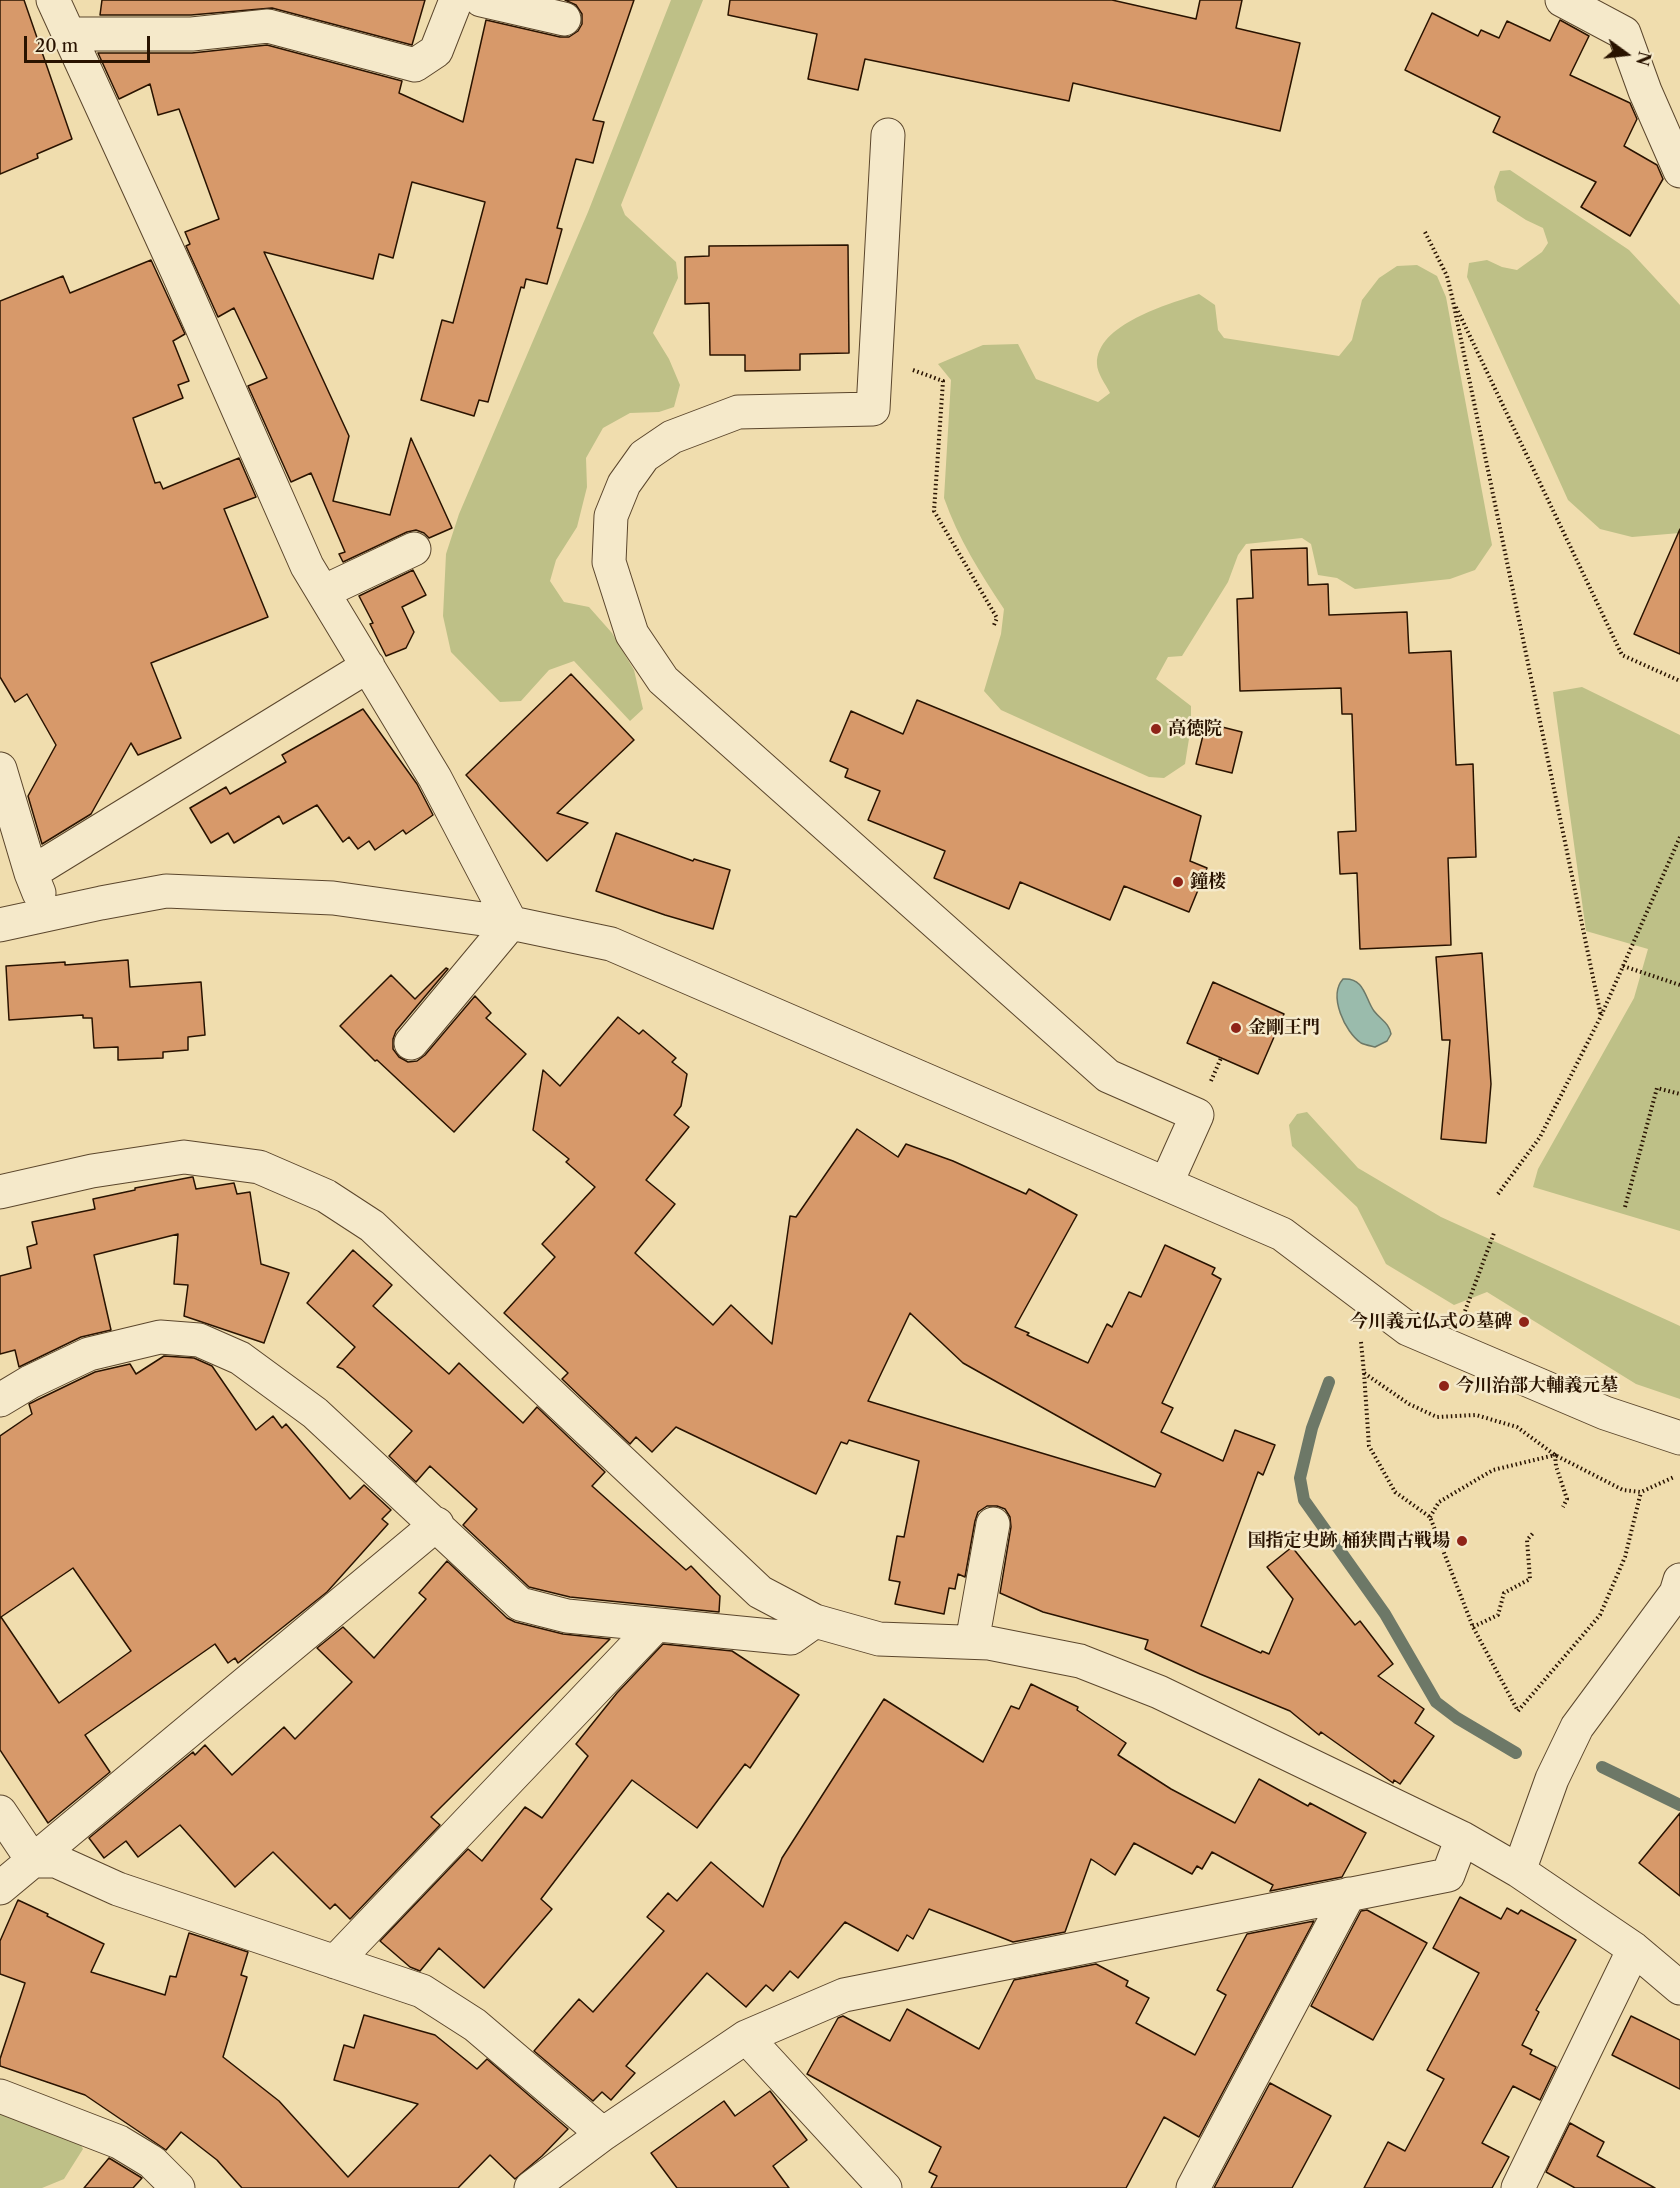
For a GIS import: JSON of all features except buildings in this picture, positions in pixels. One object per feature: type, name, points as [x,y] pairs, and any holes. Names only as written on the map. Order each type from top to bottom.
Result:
[{"type":"street","points":[[53,0],[178,273],[307,566],[435,778],[511,923]]},
{"type":"street","points":[[69,34],[192,34],[268,26],[415,65],[436,51],[456,0]]},
{"type":"street","points":[[481,0],[564,20]]},
{"type":"street","points":[[1562,0],[1624,33],[1645,91],[1680,171]]},
{"type":"street","points":[[888,135],[873,409],[738,412],[672,437],[644,456],[624,484],[611,516],[609,562],[632,634],[663,680],[1108,1076],[1197,1115],[1166,1185]]},
{"type":"street","points":[[323,592],[414,549]]},
{"type":"street","points":[[31,873],[368,666]]},
{"type":"street","points":[[0,769],[31,873],[48,914]]},
{"type":"street","points":[[0,925],[166,891],[333,898],[511,923],[611,944],[1282,1234],[1408,1329],[1605,1413],[1680,1438]]},
{"type":"street","points":[[411,1043],[511,923]]},
{"type":"street","points":[[0,1192],[92,1171],[184,1157],[260,1167],[326,1196],[372,1226],[760,1592],[815,1622],[879,1639],[989,1642],[1080,1661],[1159,1692],[1462,1838],[1519,1871],[1634,1949],[1680,1988]]},
{"type":"street","points":[[0,1400],[30,1382],[90,1354],[160,1337],[199,1340],[240,1358],[315,1413],[520,1604],[567,1616],[791,1638],[815,1622]]},
{"type":"street","points":[[0,1888],[436,1524]]},
{"type":"street","points":[[972,1642],[993,1524]]},
{"type":"street","points":[[1519,1871],[1552,1779],[1577,1727],[1676,1593],[1680,1580]]},
{"type":"street","points":[[335,1962],[656,1624]]},
{"type":"street","points":[[0,1812],[33,1861]]},
{"type":"street","points":[[531,2188],[603,2134],[746,2037],[844,1995],[1448,1875],[1462,1838]]},
{"type":"street","points":[[33,1861],[56,1861],[118,1889],[422,1991],[475,2025],[603,2134]]},
{"type":"street","points":[[1193,2188],[1349,1894]]},
{"type":"street","points":[[1518,2188],[1634,1949]]},
{"type":"street","points":[[746,2037],[885,2188]]},
{"type":"street","points":[[0,2096],[119,2142],[152,2162],[178,2188]]},
{"type":"path","points":[[1425,232],[1447,276],[1453,301],[1601,1016]]},
{"type":"path","points":[[1453,301],[1622,655],[1680,681]]},
{"type":"path","points":[[876,356],[943,381],[934,511],[997,618],[994,625]]},
{"type":"path","points":[[1498,1194],[1540,1137],[1601,1016],[1680,837]]},
{"type":"path","points":[[1623,966],[1680,985]]},
{"type":"path","points":[[1625,1207],[1657,1088],[1680,1094]]},
{"type":"path","points":[[1462,1320],[1494,1233]]},
{"type":"path","points":[[1360,1333],[1369,1446],[1395,1492],[1430,1517],[1473,1627],[1518,1711],[1600,1615],[1624,1557],[1641,1492]]},
{"type":"path","points":[[1364,1373],[1409,1404],[1437,1417],[1476,1414],[1517,1427],[1555,1455],[1623,1490],[1641,1492],[1680,1474]]},
{"type":"path","points":[[1555,1455],[1556,1466],[1567,1499],[1563,1507]]},
{"type":"path","points":[[1430,1517],[1439,1502],[1493,1470],[1555,1455]]},
{"type":"path","points":[[1473,1627],[1498,1615],[1504,1593],[1530,1579],[1527,1540],[1534,1532]]},
{"type":"green space","points":[[671,0],[703,0],[621,205],[625,215],[676,262],[678,278],[653,333],[669,359],[680,385],[674,407],[659,412],[630,413],[603,428],[586,458],[587,487],[577,527],[556,560],[550,581],[564,602],[589,607],[612,633],[634,670],[643,709],[630,721],[574,661],[549,670],[521,701],[500,702],[451,652],[443,616],[446,554],[459,514],[588,212]]},
{"type":"green space","points":[[1510,170],[1629,250],[1680,305],[1680,533],[1632,537],[1600,529],[1568,500],[1467,277],[1469,263],[1487,260],[1502,267],[1517,270],[1542,252],[1548,243],[1543,228],[1497,201],[1494,187],[1500,171]]},
{"type":"green space","points":[[1417,265],[1437,276],[1446,297],[1492,545],[1475,570],[1450,579],[1355,589],[1337,578],[1318,575],[1311,544],[1302,538],[1246,544],[1238,555],[1228,582],[1182,656],[1168,657],[1156,679],[1191,706],[1191,726],[1185,764],[1164,778],[1149,777],[1001,710],[984,691],[1001,634],[1004,609],[970,555],[944,498],[951,380],[938,364],[983,345],[1018,344],[1036,379],[1098,402],[1110,393],[1097,368],[1100,350],[1108,338],[1136,318],[1199,294],[1215,305],[1218,330],[1224,338],[1339,356],[1352,340],[1362,300],[1379,278],[1397,266]]},
{"type":"green space","points":[[1582,687],[1680,735],[1680,1231],[1533,1187],[1538,1169],[1634,998],[1648,949],[1586,931],[1553,692]]},
{"type":"green space","points":[[1307,1112],[1358,1168],[1441,1217],[1680,1326],[1680,1399],[1636,1384],[1487,1292],[1454,1305],[1386,1264],[1357,1207],[1292,1146],[1289,1125],[1297,1114]]},
{"type":"green space","points":[[0,2111],[78,2139],[83,2149],[64,2179],[42,2188],[0,2188]]},
{"type":"shaded area","points":[[1343,979],[1356,981],[1360,985],[1374,1011],[1388,1027],[1391,1034],[1387,1041],[1375,1047],[1366,1045],[1349,1031],[1338,1004],[1337,995]]},
{"type":"waterway","points":[[1329,1382],[1312,1428],[1300,1478],[1304,1500],[1385,1614],[1436,1702],[1457,1718],[1516,1753]]},
{"type":"waterway","points":[[1602,1767],[1680,1805]]},
{"type":"place","name":"高徳院","points":[[1156,729]]},
{"type":"place","name":"鐘楼","points":[[1178,882]]},
{"type":"place","name":"金剛王門","points":[[1236,1028]]},
{"type":"place","name":"今川義元仏式の墓碑","points":[[1524,1322]]},
{"type":"place","name":"今川治部大輔義元墓","points":[[1444,1386]]},
{"type":"place","name":"国指定史跡 桶狭間古戦場","points":[[1462,1541]]}]
